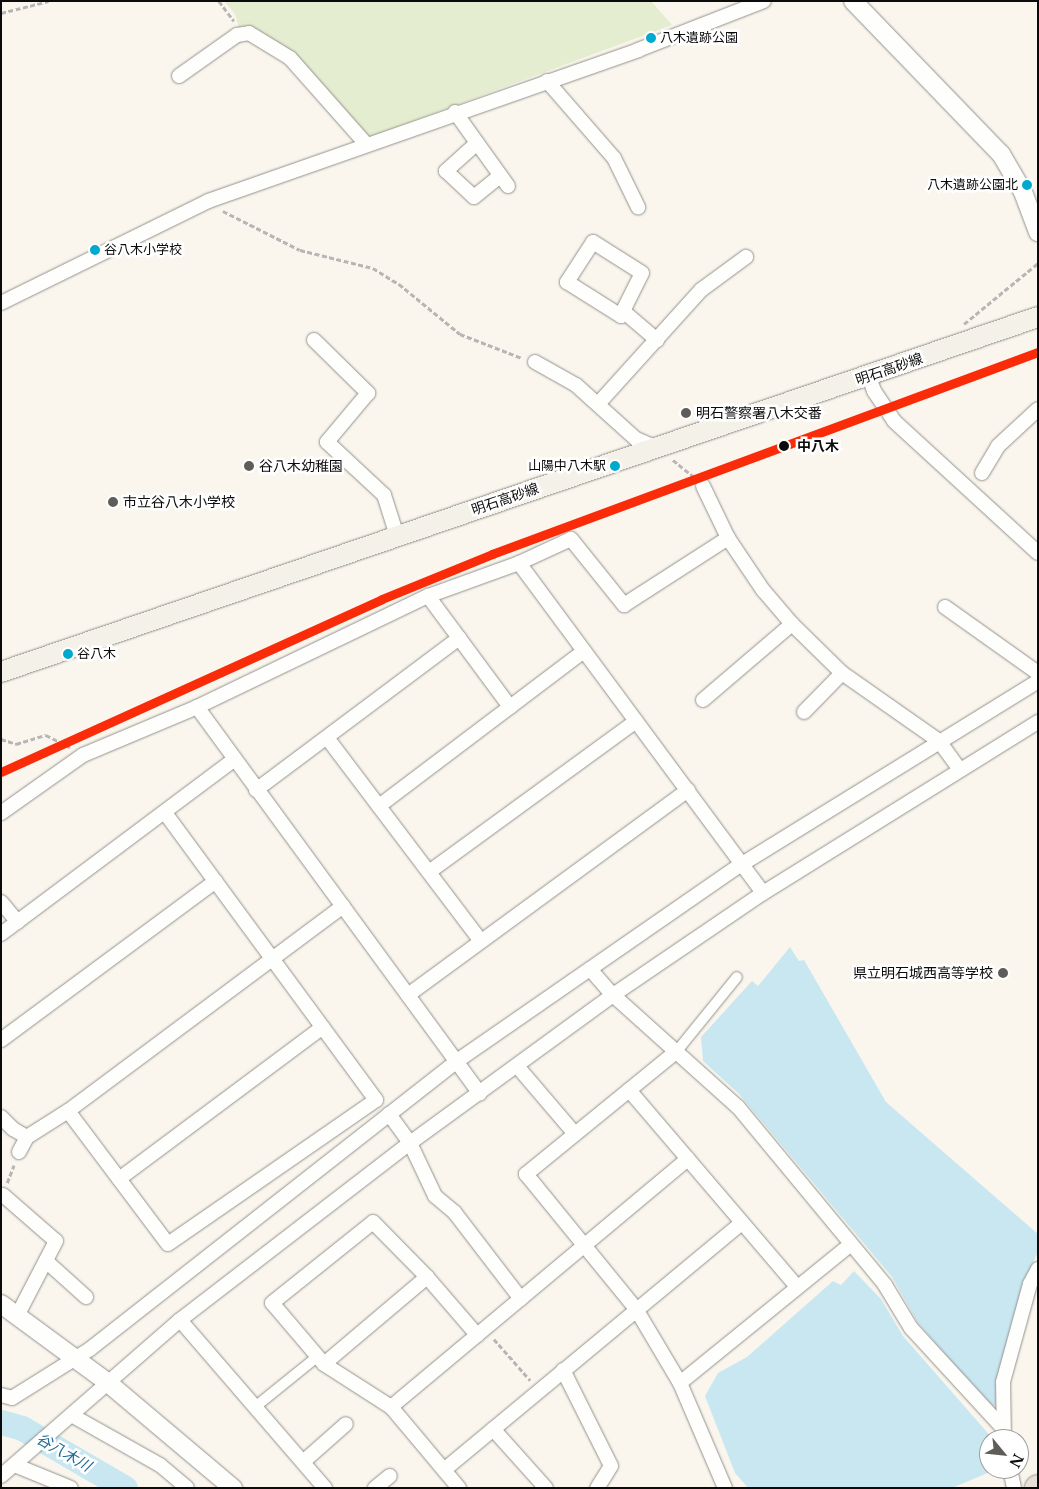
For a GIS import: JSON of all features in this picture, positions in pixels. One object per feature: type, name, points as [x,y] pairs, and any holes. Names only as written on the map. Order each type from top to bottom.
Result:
[{"type":"main road","name":"明石高砂線","points":[[1,672],[655,448],[869,377],[1038,317]]},
{"type":"street","points":[[1,302],[208,201],[547,81],[764,1]]},
{"type":"street","points":[[853,1],[1001,154],[1023,192],[1038,232]]},
{"type":"street","points":[[178,76],[236,35],[249,33],[290,58],[366,144]]},
{"type":"street","points":[[547,81],[614,158],[638,208]]},
{"type":"street","points":[[455,112],[504,181],[474,197],[446,171],[477,143]]},
{"type":"street","points":[[593,242],[642,273],[623,311],[621,316],[567,282],[593,242]]},
{"type":"street","points":[[598,404],[700,290],[746,257]]},
{"type":"street","points":[[623,311],[657,340]]},
{"type":"street","points":[[314,340],[368,393],[326,442],[384,495],[397,536]]},
{"type":"street","points":[[535,362],[576,385],[636,439],[655,448]]},
{"type":"street","points":[[869,377],[874,391],[894,421],[1038,553]]},
{"type":"street","points":[[982,473],[998,446],[1038,409]]},
{"type":"street","points":[[703,486],[728,538],[763,590],[792,624],[842,673],[939,741],[959,769]]},
{"type":"street","points":[[1,813],[83,755],[197,707],[428,596],[519,563],[570,540],[624,605],[728,538]]},
{"type":"street","points":[[519,563],[763,893]]},
{"type":"street","points":[[428,596],[510,707]]},
{"type":"street","points":[[945,607],[1038,673]]},
{"type":"street","points":[[703,700],[792,624]]},
{"type":"street","points":[[256,790],[328,739],[460,638]]},
{"type":"street","points":[[379,806],[584,651]]},
{"type":"street","points":[[804,712],[842,673]]},
{"type":"street","points":[[1,1394],[12,1398],[74,1360],[457,1061],[742,864],[1038,681]]},
{"type":"street","points":[[197,707],[480,1093]]},
{"type":"street","points":[[429,872],[636,721]]},
{"type":"street","points":[[1,1476],[17,1466],[73,1416],[107,1382],[180,1320],[410,1143],[613,995],[763,893],[959,769],[1038,722]]},
{"type":"street","points":[[328,739],[481,941]]},
{"type":"street","points":[[1,934],[234,760]]},
{"type":"street","points":[[408,995],[688,790]]},
{"type":"street","points":[[68,1111],[168,1244],[376,1100],[165,813]]},
{"type":"street","points":[[1,1040],[216,881]]},
{"type":"street","points":[[1,902],[18,922]]},
{"type":"street","points":[[19,1152],[27,1137],[68,1111],[343,906]]},
{"type":"street","points":[[590,969],[613,995],[738,1107],[885,1285],[911,1328],[999,1429]]},
{"type":"street","points":[[725,1488],[680,1383],[636,1309],[526,1174],[677,1051],[737,978]]},
{"type":"street","points":[[119,1179],[323,1027]]},
{"type":"street","points":[[517,1066],[575,1134]]},
{"type":"street","points":[[628,1090],[688,1159],[740,1224],[796,1287]]},
{"type":"street","points":[[389,1114],[410,1143],[435,1196],[455,1213],[521,1299]]},
{"type":"street","points":[[1,1117],[13,1129],[27,1137]]},
{"type":"street","points":[[391,1407],[688,1159]]},
{"type":"street","points":[[3,1195],[56,1241],[17,1316]]},
{"type":"street","points":[[459,1488],[391,1407],[321,1360],[272,1303],[372,1222],[481,1332]]},
{"type":"street","points":[[444,1470],[740,1224]]},
{"type":"street","points":[[680,1383],[851,1244]]},
{"type":"street","points":[[46,1261],[86,1297]]},
{"type":"street","points":[[1003,1429],[1004,1382],[1030,1284],[1038,1269]]},
{"type":"street","points":[[255,1407],[321,1360],[427,1277]]},
{"type":"street","points":[[1,1304],[74,1360],[107,1382],[234,1488]]},
{"type":"street","points":[[180,1320],[325,1488]]},
{"type":"street","points":[[564,1370],[611,1466],[597,1488]]},
{"type":"street","points":[[73,1416],[160,1465],[186,1488]]},
{"type":"street","points":[[303,1462],[346,1424]]},
{"type":"street","points":[[493,1429],[546,1488]]},
{"type":"street","points":[[17,1466],[71,1488]]},
{"type":"street","points":[[375,1488],[390,1476]]},
{"type":"path","points":[[1,13],[49,1]]},
{"type":"path","points":[[219,1],[234,18],[236,35]]},
{"type":"path","points":[[208,201],[247,225],[300,250],[373,268],[399,284],[460,334],[535,362]]},
{"type":"path","points":[[955,346],[965,322],[1038,263]]},
{"type":"path","points":[[655,448],[703,486]]},
{"type":"path","points":[[1,739],[16,744],[46,735],[83,755]]},
{"type":"path","points":[[3,1195],[19,1152]]},
{"type":"path","points":[[481,1332],[540,1390]]},
{"type":"green space","name":"八木遺跡公園","points":[[224,1],[651,1],[672,25],[367,138],[293,54],[240,31],[235,14]]},
{"type":"water","points":[[790,947],[799,961],[804,960],[886,1102],[1038,1234],[1038,1252],[1024,1282],[997,1380],[996,1405],[990,1407],[918,1323],[892,1277],[739,1094],[703,1061],[701,1037],[752,981],[758,986]]},
{"type":"water","points":[[854,1271],[881,1299],[903,1336],[984,1429],[979,1429],[979,1477],[952,1488],[748,1488],[735,1473],[705,1396],[718,1373],[747,1357],[833,1281],[841,1285]]},
{"type":"waterway","name":"谷八木川","points":[[1,1422],[22,1428],[125,1488]]},
{"type":"transit line","points":[[1,772],[382,599],[492,554],[1038,352]]},
{"type":"place","name":"八木遺跡公園","points":[[651,38]]},
{"type":"place","name":"八木遺跡公園北","points":[[1027,185]]},
{"type":"place","name":"谷八木小学校","points":[[95,250]]},
{"type":"place","name":"明石警察署八木交番","points":[[686,413]]},
{"type":"place","name":"中八木","points":[[784,446]]},
{"type":"place","name":"谷八木幼稚園","points":[[249,466]]},
{"type":"place","name":"山陽中八木駅","points":[[615,466]]},
{"type":"place","name":"市立谷八木小学校","points":[[113,502]]},
{"type":"place","name":"谷八木","points":[[68,654]]},
{"type":"place","name":"県立明石城西高等学校","points":[[1003,973]]}]
